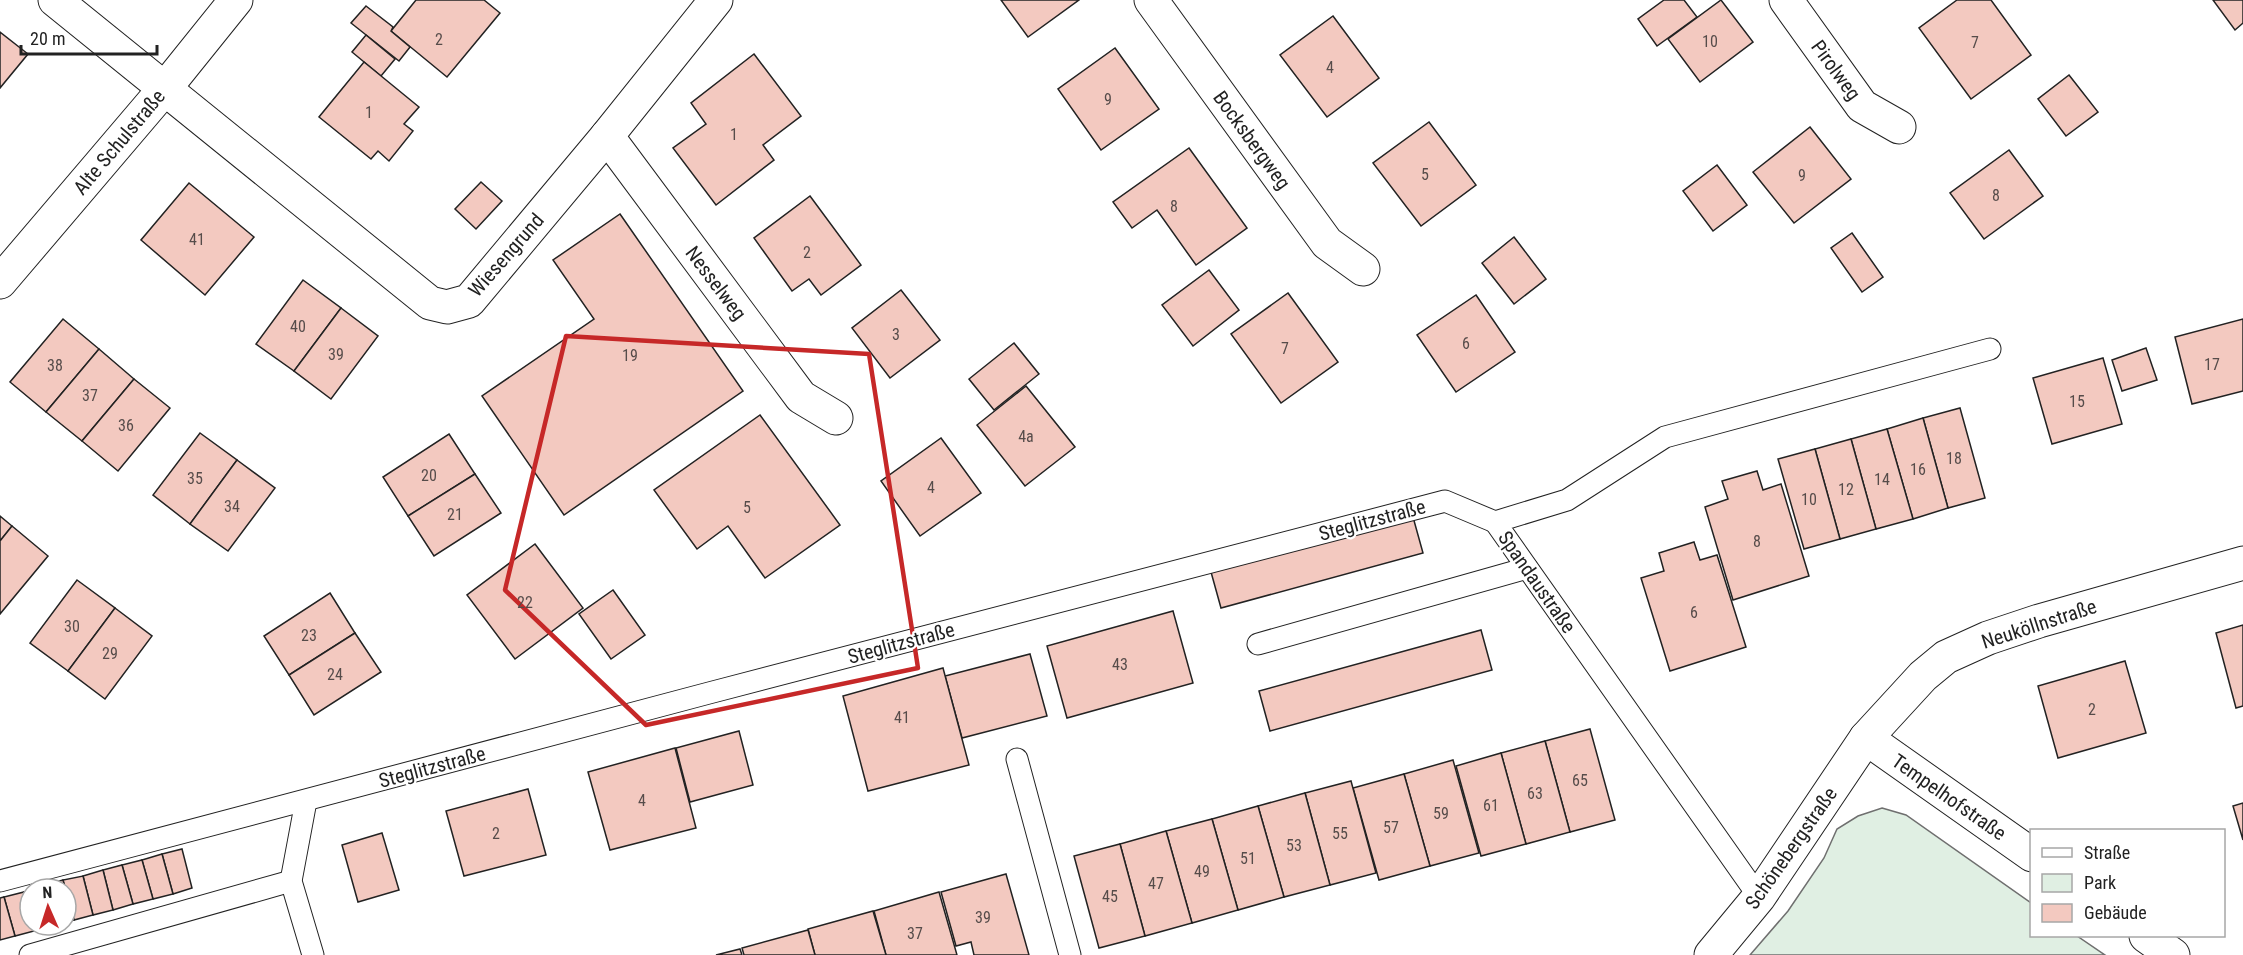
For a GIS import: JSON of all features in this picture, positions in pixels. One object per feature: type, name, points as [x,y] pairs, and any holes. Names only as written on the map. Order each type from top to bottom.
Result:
[{"type":"street","name":"Wiesengrund","points":[[56,0],[430,303],[447,307],[469,300],[607,136],[716,0]]},
{"type":"street","name":"Alte Schulstraße","points":[[0,282],[166,87],[236,0]]},
{"type":"street","name":"Bocksbergweg","points":[[1151,0],[1327,243],[1363,269]]},
{"type":"street","name":"Pirolweg","points":[[1786,0],[1862,106],[1899,127]]},
{"type":"street","name":"Nesselweg","points":[[607,136],[801,397],[836,417]]},
{"type":"street","name":"Neuköllnstraße","points":[[1866,738],[1923,676],[1946,657],[1988,638],[2039,621],[2243,563]]},
{"type":"street","name":"Tempelhofstraße","points":[[1866,738],[2030,854]]},
{"type":"street","name":"Schönebergstraße","points":[[1711,955],[1759,897],[1866,738]]},
{"type":"street","points":[[2147,937],[2173,955]]},
{"type":"lane","name":"Spandaustraße","points":[[1759,897],[1495,522],[1567,500],[1665,436],[1990,349]]},
{"type":"lane","name":"Steglitzstraße","points":[[0,881],[1446,501],[1495,522]]},
{"type":"lane","points":[[1258,644],[1527,568]]},
{"type":"lane","points":[[1017,759],[1070,955]]},
{"type":"lane","points":[[306,801],[291,881],[313,955]]},
{"type":"lane","points":[[30,955],[291,881]]},
{"type":"highlighted area","points":[[566,336],[869,354],[918,668],[646,725],[505,590]]},
{"type":"green space","points":[[1882,808],[1906,815],[2030,902],[2030,937],[2078,937],[2105,955],[1750,955],[1788,911],[1824,858],[1837,829],[1858,816]]},
{"type":"building","points":[[416,0],[484,0],[500,13],[447,77],[391,31]]},
{"type":"building","points":[[1001,0],[1079,0],[1028,37]]},
{"type":"building","points":[[1664,0],[1684,0],[1697,17],[1657,46],[1638,19]]},
{"type":"building","points":[[1721,0],[1753,42],[1700,82],[1668,39]]},
{"type":"building","points":[[1957,0],[1991,0],[2031,55],[1971,99],[1919,28]]},
{"type":"building","points":[[2213,0],[2243,0],[2243,23],[2235,30]]},
{"type":"building","points":[[366,6],[393,27],[391,31],[410,47],[399,61],[351,23]]},
{"type":"building","points":[[1333,16],[1379,78],[1327,117],[1280,55]]},
{"type":"building","points":[[0,32],[28,54],[0,88]]},
{"type":"building","points":[[366,35],[395,59],[381,76],[352,52]]},
{"type":"building","points":[[1115,48],[1159,109],[1101,150],[1058,89]]},
{"type":"building","points":[[754,54],[801,116],[763,145],[774,160],[716,205],[673,148],[706,124],[691,103]]},
{"type":"building","points":[[364,62],[419,107],[404,124],[413,131],[389,161],[378,151],[371,159],[319,117]]},
{"type":"building","points":[[2069,75],[2098,112],[2066,136],[2038,99]]},
{"type":"building","points":[[1429,122],[1476,185],[1421,226],[1373,163]]},
{"type":"building","points":[[1810,127],[1851,179],[1794,223],[1753,172]]},
{"type":"building","points":[[1189,148],[1247,228],[1196,265],[1157,210],[1132,228],[1113,202]]},
{"type":"building","points":[[2009,150],[2043,196],[1984,239],[1950,193]]},
{"type":"building","points":[[1717,165],[1747,205],[1713,231],[1683,191]]},
{"type":"building","points":[[481,182],[502,201],[476,229],[455,209]]},
{"type":"building","points":[[189,183],[254,237],[205,295],[141,240]]},
{"type":"building","points":[[810,196],[861,265],[821,295],[809,279],[792,291],[754,238]]},
{"type":"building","points":[[620,214],[743,391],[564,515],[482,396],[594,319],[553,260]]},
{"type":"building","points":[[1852,233],[1883,277],[1862,292],[1831,248]]},
{"type":"building","points":[[1514,237],[1546,279],[1514,304],[1482,263]]},
{"type":"building","points":[[1209,270],[1239,310],[1193,346],[1162,305]]},
{"type":"building","points":[[303,280],[341,308],[294,371],[256,344]]},
{"type":"building","points":[[901,290],[940,340],[890,378],[852,328]]},
{"type":"building","points":[[1288,293],[1338,362],[1281,403],[1231,334]]},
{"type":"building","points":[[1476,295],[1515,352],[1456,392],[1417,335]]},
{"type":"building","points":[[341,308],[378,336],[331,399],[294,371]]},
{"type":"building","points":[[63,319],[99,349],[46,412],[10,382]]},
{"type":"building","points":[[2243,319],[2243,391],[2192,404],[2175,337]]},
{"type":"building","points":[[1014,343],[1039,374],[994,410],[969,379]]},
{"type":"building","points":[[2146,348],[2157,380],[2122,391],[2112,360]]},
{"type":"building","points":[[99,349],[134,379],[82,441],[46,412]]},
{"type":"building","points":[[2103,358],[2122,424],[2052,444],[2033,378]]},
{"type":"building","points":[[134,379],[170,408],[118,471],[82,441]]},
{"type":"building","points":[[1026,386],[1075,447],[1025,486],[977,425]]},
{"type":"building","points":[[1960,408],[1985,498],[1948,508],[1923,418]]},
{"type":"building","points":[[760,415],[840,525],[765,578],[728,526],[697,549],[654,490]]},
{"type":"building","points":[[1923,418],[1948,508],[1913,519],[1887,429]]},
{"type":"building","points":[[1887,429],[1913,519],[1876,529],[1851,439]]},
{"type":"building","points":[[200,433],[237,460],[190,524],[153,495]]},
{"type":"building","points":[[449,434],[475,474],[408,516],[383,477]]},
{"type":"building","points":[[941,438],[981,493],[920,536],[881,481]]},
{"type":"building","points":[[1851,439],[1876,529],[1840,539],[1815,449]]},
{"type":"building","points":[[1815,449],[1840,539],[1804,549],[1778,459]]},
{"type":"building","points":[[237,460],[275,488],[228,551],[190,524]]},
{"type":"building","points":[[1757,471],[1763,490],[1781,484],[1809,576],[1733,600],[1705,507],[1728,499],[1722,481]]},
{"type":"building","points":[[475,474],[501,513],[434,556],[408,516]]},
{"type":"building","points":[[0,516],[12,526],[0,541]]},
{"type":"building","points":[[1413,517],[1423,553],[1221,608],[1211,572]]},
{"type":"building","points":[[12,526],[48,556],[0,614],[0,541]]},
{"type":"building","points":[[1694,542],[1700,560],[1717,555],[1746,647],[1670,671],[1641,578],[1664,571],[1659,553]]},
{"type":"building","points":[[535,544],[583,608],[515,659],[467,595]]},
{"type":"building","points":[[77,580],[115,608],[68,671],[30,643]]},
{"type":"building","points":[[613,590],[645,635],[611,659],[579,614]]},
{"type":"building","points":[[330,593],[355,633],[289,675],[264,636]]},
{"type":"building","points":[[115,608],[152,636],[105,699],[68,671]]},
{"type":"building","points":[[1173,611],[1193,683],[1067,718],[1047,646]]},
{"type":"building","points":[[2243,625],[2243,706],[2236,708],[2216,633]]},
{"type":"building","points":[[1481,630],[1492,670],[1270,731],[1259,691]]},
{"type":"building","points":[[355,633],[381,672],[314,715],[289,675]]},
{"type":"building","points":[[1030,654],[1047,716],[962,738],[945,676]]},
{"type":"building","points":[[2125,661],[2146,733],[2058,758],[2038,686]]},
{"type":"building","points":[[943,668],[969,765],[868,791],[843,696]]},
{"type":"building","points":[[1590,729],[1615,820],[1570,832],[1545,741]]},
{"type":"building","points":[[739,731],[753,785],[690,802],[676,748]]},
{"type":"building","points":[[1545,741],[1570,832],[1526,844],[1501,753]]},
{"type":"building","points":[[675,748],[696,828],[610,850],[588,772]]},
{"type":"building","points":[[1501,753],[1526,844],[1481,856],[1456,766]]},
{"type":"building","points":[[1453,760],[1479,853],[1430,866],[1404,774]]},
{"type":"building","points":[[1404,774],[1430,866],[1379,880],[1353,788]]},
{"type":"building","points":[[1351,781],[1376,873],[1330,885],[1305,793]]},
{"type":"building","points":[[528,789],[546,855],[464,876],[446,811]]},
{"type":"building","points":[[1305,793],[1330,885],[1284,897],[1258,806]]},
{"type":"building","points":[[2243,803],[2243,840],[2233,806]]},
{"type":"building","points":[[1258,806],[1284,897],[1238,910],[1212,819]]},
{"type":"building","points":[[1212,819],[1238,910],[1192,923],[1166,831]]},
{"type":"building","points":[[1166,831],[1192,923],[1145,936],[1120,844]]},
{"type":"building","points":[[382,833],[399,890],[358,902],[342,845]]},
{"type":"building","points":[[1120,844],[1145,936],[1099,948],[1074,856]]},
{"type":"building","points":[[182,849],[192,888],[173,894],[162,854]]},
{"type":"building","points":[[162,854],[173,894],[153,899],[142,860]]},
{"type":"building","points":[[142,860],[153,899],[133,904],[122,865]]},
{"type":"building","points":[[122,865],[133,904],[113,910],[103,870]]},
{"type":"building","points":[[103,870],[113,910],[93,915],[83,876]]},
{"type":"building","points":[[1006,874],[1029,955],[974,955],[971,942],[956,946],[941,892]]},
{"type":"building","points":[[83,876],[93,915],[78,919],[78,877]]},
{"type":"building","points":[[939,892],[957,955],[886,955],[874,911]]},
{"type":"building","points":[[18,894],[18,935],[15,936],[4,897]]},
{"type":"building","points":[[4,897],[15,936],[0,940],[0,898]]},
{"type":"building","points":[[873,911],[886,955],[815,955],[808,929]]},
{"type":"building","points":[[808,930],[815,955],[744,955],[742,948]]},
{"type":"building","points":[[740,949],[742,955],[716,955]]}]
